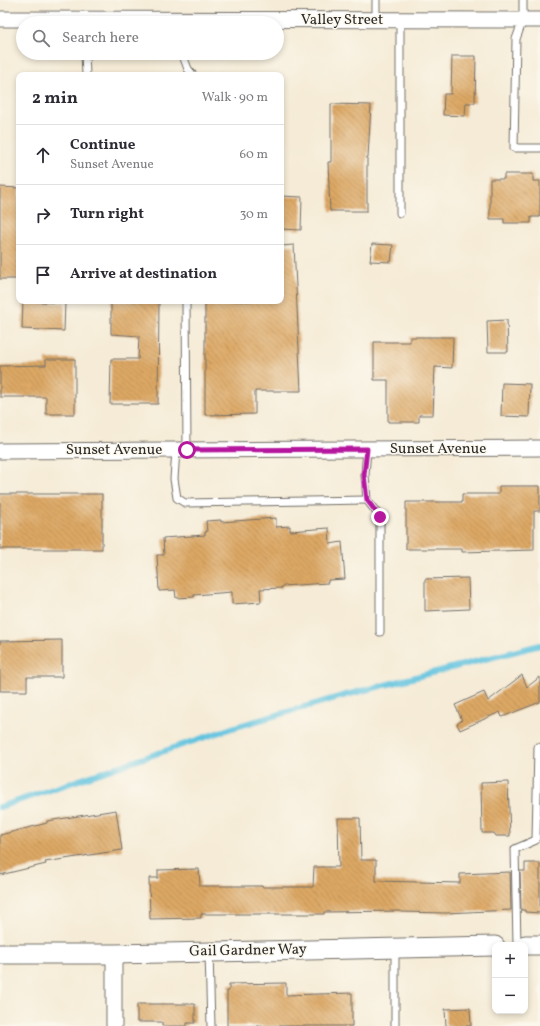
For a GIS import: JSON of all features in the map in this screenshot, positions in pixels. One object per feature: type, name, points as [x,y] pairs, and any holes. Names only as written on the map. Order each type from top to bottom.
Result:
[{"type":"street","name":"Valley Street","points":[[0,19],[16,19]]},
{"type":"street","name":"Valley Street","points":[[284,20],[540,20]]},
{"type":"street","name":"Sunset Avenue","points":[[0,451],[540,448]]},
{"type":"street","points":[[528,945],[540,945]]},
{"type":"street","name":"Gail Gardner Way","points":[[0,954],[114,954],[492,946]]},
{"type":"street","points":[[114,954],[114,1026]]},
{"type":"lane","points":[[376,0],[376,20]]},
{"type":"lane","points":[[523,0],[523,20],[516,39],[514,148],[540,148]]},
{"type":"lane","points":[[400,20],[400,213]]},
{"type":"lane","points":[[86,60],[86,72]]},
{"type":"lane","points":[[185,60],[190,72]]},
{"type":"lane","points":[[186,304],[182,450],[174,479],[177,498],[185,503],[367,500]]},
{"type":"lane","points":[[367,449],[364,475],[367,500],[380,517],[380,632]]},
{"type":"lane","points":[[517,942],[515,849],[536,840],[538,747]]},
{"type":"lane","points":[[395,948],[395,1026]]},
{"type":"lane","points":[[209,952],[211,1026]]},
{"type":"building","points":[[452,56],[476,56],[475,103],[466,103],[465,116],[443,115],[444,94],[451,94]]},
{"type":"building","points":[[331,104],[371,105],[367,157],[367,211],[330,211],[328,162],[331,162]]},
{"type":"building","points":[[504,174],[533,174],[533,181],[540,181],[540,217],[531,217],[531,223],[504,223],[504,219],[490,219],[490,179],[504,179]]},
{"type":"building","points":[[0,187],[16,188],[16,279],[0,279]]},
{"type":"building","points":[[284,196],[302,197],[301,230],[284,229]]},
{"type":"building","points":[[372,244],[393,245],[391,262],[370,261]]},
{"type":"building","points":[[294,245],[301,391],[255,391],[255,414],[205,415],[205,304],[284,304],[284,246]]},
{"type":"building","points":[[23,304],[65,304],[64,331],[22,329]]},
{"type":"building","points":[[111,304],[159,304],[158,404],[110,404],[111,359],[138,359],[139,336],[111,334]]},
{"type":"building","points":[[507,320],[508,352],[488,352],[487,321]]},
{"type":"building","points":[[410,337],[453,337],[452,368],[435,367],[433,415],[419,415],[419,422],[388,422],[388,380],[374,380],[374,342],[410,342]]},
{"type":"building","points":[[46,359],[75,359],[75,414],[46,414],[46,397],[0,397],[0,366],[46,365]]},
{"type":"building","points":[[502,383],[530,384],[529,417],[501,416]]},
{"type":"building","points":[[499,486],[540,486],[540,511],[534,511],[534,550],[462,552],[462,549],[406,549],[406,502],[462,502],[462,494],[499,494]]},
{"type":"building","points":[[0,494],[102,494],[102,549],[0,549]]},
{"type":"building","points":[[276,518],[276,527],[290,526],[290,531],[329,528],[330,544],[342,542],[345,579],[328,580],[328,583],[260,589],[261,602],[232,604],[232,592],[176,598],[175,590],[159,591],[157,555],[164,555],[163,538],[205,535],[205,532],[207,532],[206,521],[221,520],[221,522]]},
{"type":"building","points":[[468,578],[469,609],[425,611],[425,579]]},
{"type":"building","points":[[62,640],[62,677],[27,677],[27,691],[0,691],[0,641]]},
{"type":"building","points":[[522,675],[527,687],[540,677],[540,702],[502,717],[500,712],[460,730],[457,724],[462,720],[455,705],[484,692],[488,701]]},
{"type":"building","points":[[508,782],[510,836],[496,836],[494,833],[482,833],[481,783]]},
{"type":"building","points":[[116,810],[122,850],[45,862],[46,864],[0,875],[0,835],[47,823],[47,821]]},
{"type":"building","points":[[338,818],[360,818],[361,860],[376,860],[376,881],[460,883],[460,874],[510,872],[511,910],[446,913],[401,911],[324,912],[324,914],[201,914],[201,918],[150,919],[149,878],[158,878],[158,870],[199,869],[200,886],[313,887],[314,867],[339,867]]},
{"type":"building","points":[[525,863],[540,863],[540,913],[525,912],[525,910],[521,910],[520,871],[525,871]]},
{"type":"building","points":[[286,983],[286,995],[352,993],[352,1026],[227,1026],[227,991],[229,991],[229,984]]},
{"type":"building","points":[[137,1004],[195,1004],[195,1023],[187,1023],[187,1026],[162,1026],[162,1022],[137,1022]]},
{"type":"building","points":[[470,1008],[471,1026],[446,1026],[445,1009]]},
{"type":"waterway","points":[[0,807],[232,728],[346,695],[540,645]]},
{"type":"route","points":[[187,450],[367,449],[364,475],[367,500],[380,517]]}]
